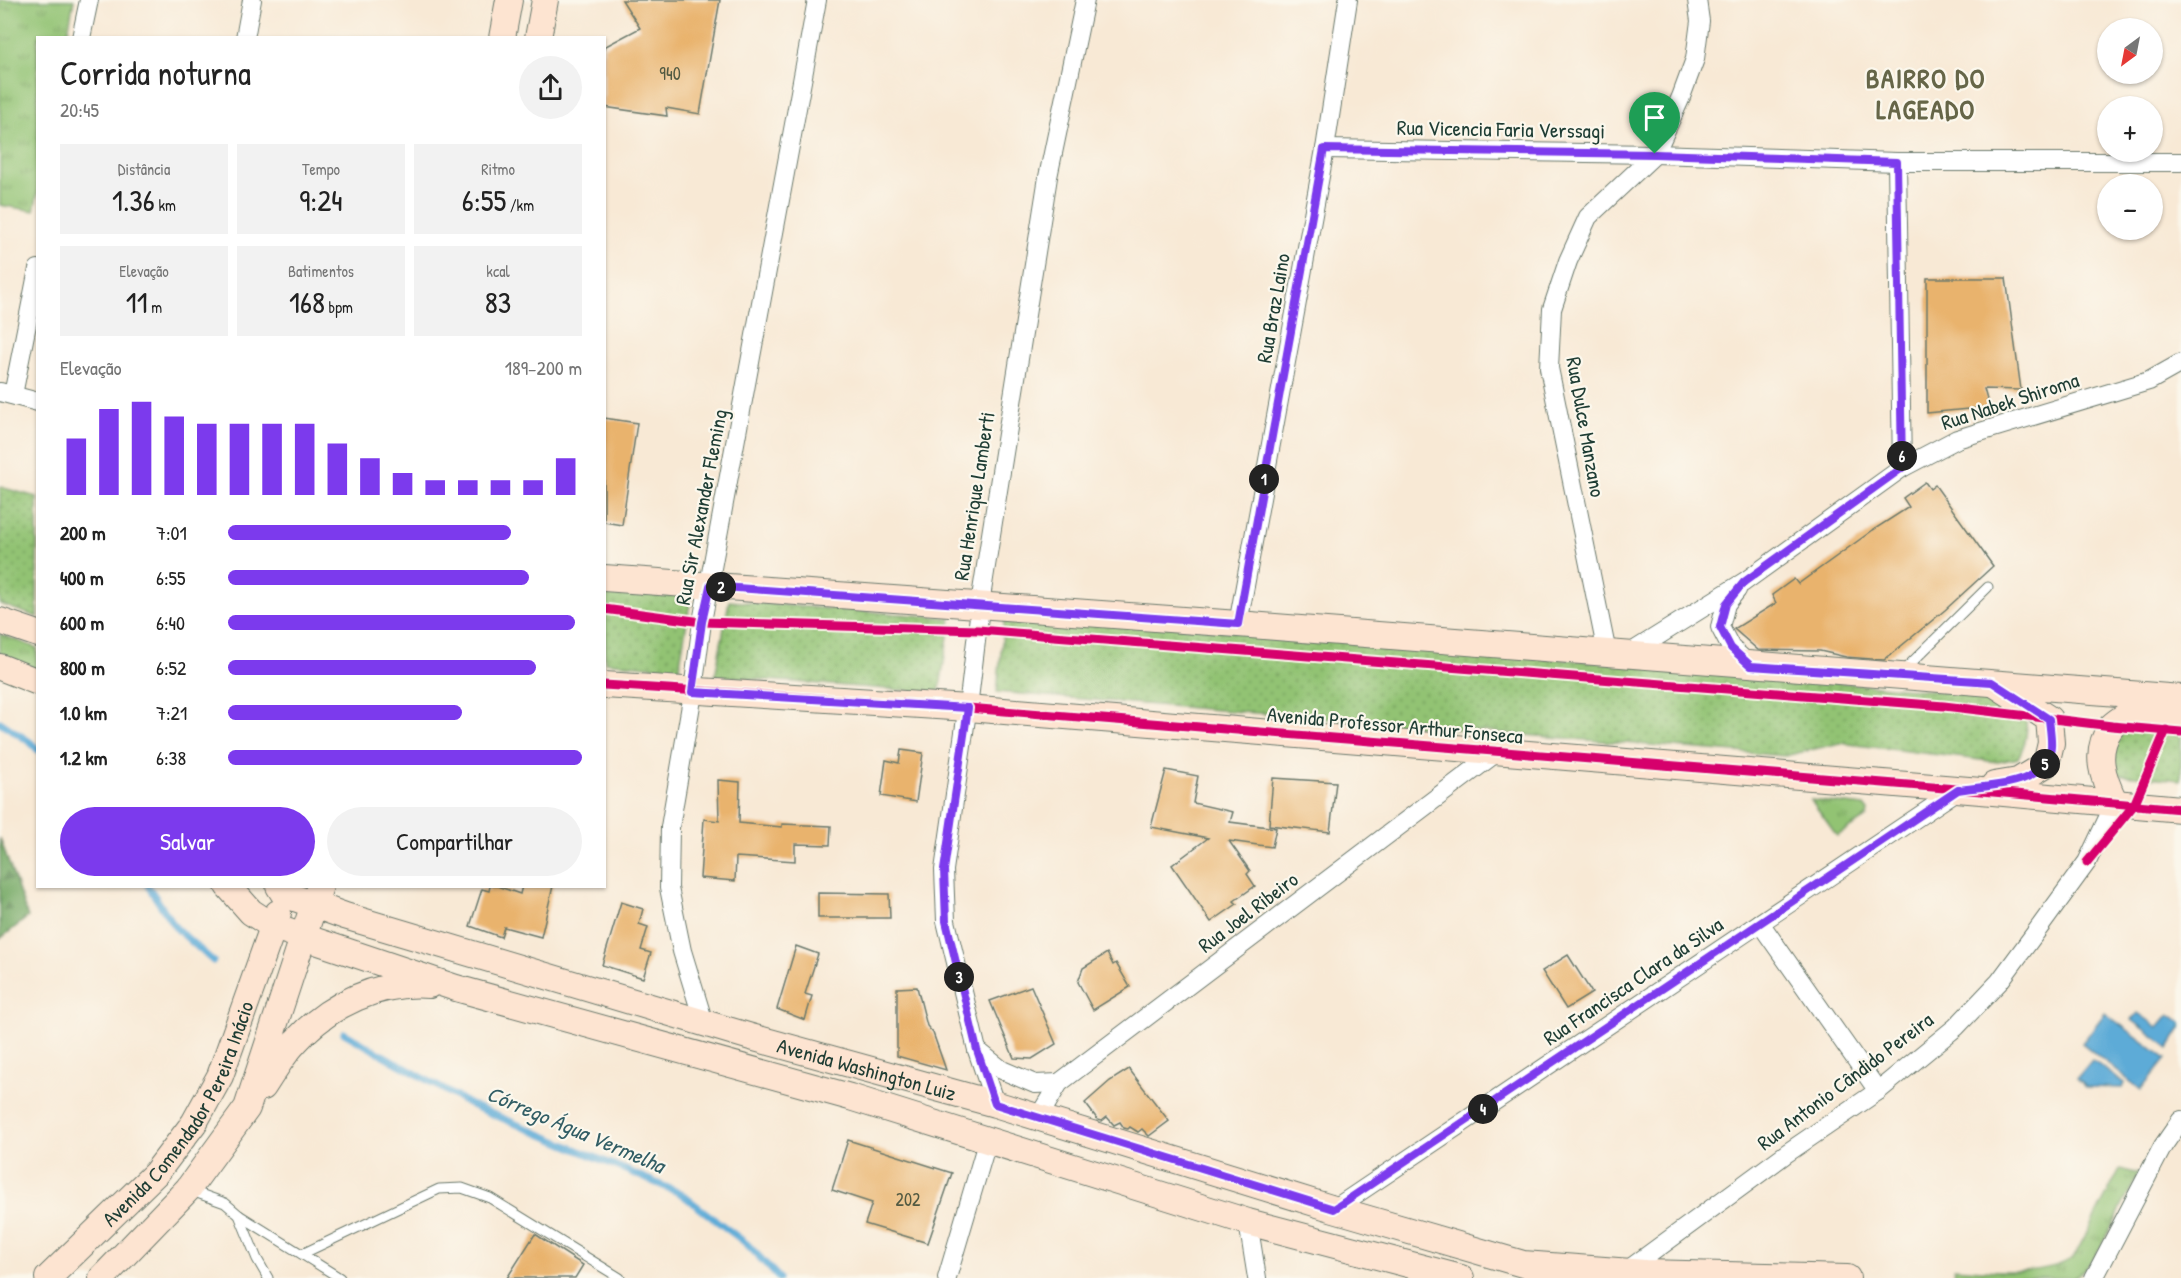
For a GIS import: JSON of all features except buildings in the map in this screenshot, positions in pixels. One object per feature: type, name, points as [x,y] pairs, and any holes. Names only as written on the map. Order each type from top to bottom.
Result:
[{"type":"main road","points":[[538,36],[545,0]]},
{"type":"main road","points":[[502,36],[508,1]]},
{"type":"main road","points":[[606,578],[1238,624],[2181,698]]},
{"type":"main road","points":[[0,621],[36,633]]},
{"type":"main road","points":[[0,667],[36,681]]},
{"type":"main road","points":[[1958,790],[2018,781],[2046,764],[2051,743],[2049,719],[1992,682]]},
{"type":"main road","name":"Avenida Professor Arthur Fonseca","points":[[606,685],[968,708],[2181,809]]},
{"type":"main road","points":[[2115,802],[2103,778],[2101,750],[2112,726],[2130,713],[2181,717]]},
{"type":"main road","points":[[230,888],[251,912],[274,927],[304,936]]},
{"type":"main road","name":"Avenida Comendador Pereira Inácio","points":[[48,1278],[156,1173],[194,1123],[220,1076],[274,927],[283,889],[317,896],[247,1108],[188,1190],[102,1278]]},
{"type":"main road","name":"Avenida Washington Luiz","points":[[317,896],[704,1023],[995,1104],[1334,1209],[1523,1264],[1625,1272],[1847,1278]]},
{"type":"main road","name":"Avenida Washington Luiz","points":[[304,936],[456,988],[850,1097],[1248,1222],[1461,1278]]},
{"type":"main road","points":[[247,1108],[296,1041],[333,1009],[372,991],[412,984],[456,988]]},
{"type":"street","points":[[81,36],[88,0]]},
{"type":"street","points":[[245,36],[252,0]]},
{"type":"street","name":"Rua Sir Alexander Fleming","points":[[704,1023],[682,951],[669,888],[670,827],[702,622],[817,0]]},
{"type":"street","name":"Rua Henrique Lamberti","points":[[995,1104],[977,1050],[946,921],[944,870],[981,607],[1048,177],[1085,0]]},
{"type":"street","name":"Rua Braz Laino","points":[[1238,624],[1324,149],[1348,0]]},
{"type":"street","name":"Rua Dulce Manzano","points":[[1617,654],[1549,368],[1552,309],[1568,261],[1588,217],[1655,154],[1681,97],[1695,59],[1700,21],[1697,0]]},
{"type":"street","name":"Rua Vicencia Faria Verssagi","points":[[1324,149],[1655,154],[1897,162],[2181,162]]},
{"type":"street","points":[[1897,162],[1902,468]]},
{"type":"street","points":[[36,276],[7,394],[36,401]]},
{"type":"street","name":"Rua Nabek Shiroma","points":[[1617,654],[1744,582],[1902,468],[1957,439],[2149,381],[2181,363]]},
{"type":"street","name":"Rua Nabek Shiroma","points":[[1744,582],[1726,604],[1720,627],[1731,648],[1751,666]]},
{"type":"street","name":"Rua Joel Ribeiro","points":[[1038,1118],[1059,1083],[1497,752]]},
{"type":"street","name":"Rua Francisca Clara da Silva","points":[[1334,1209],[1958,790]]},
{"type":"street","name":"Rua Antonio Cândido Pereira","points":[[1625,1272],[1787,1153],[1878,1091],[1956,1027],[1999,982],[2087,862],[2115,802]]},
{"type":"street","points":[[1760,923],[1878,1091]]},
{"type":"street","points":[[977,1050],[1002,1070],[1035,1084],[1059,1083]]},
{"type":"street","points":[[2094,1278],[2163,1146],[2181,1120]]},
{"type":"street","points":[[947,1278],[988,1139]]},
{"type":"street","points":[[1248,1222],[1257,1278]]},
{"type":"lane","points":[[1898,675],[1988,587]]},
{"type":"lane","points":[[303,1254],[439,1189],[462,1188],[490,1198],[620,1278]]},
{"type":"lane","points":[[188,1190],[225,1203],[239,1215],[340,1278]]},
{"type":"lane","points":[[239,1215],[257,1259],[268,1278]]},
{"type":"green space","points":[[0,0],[74,0],[67,36],[36,36],[36,201],[34,211],[0,205]]},
{"type":"green space","points":[[0,487],[36,497],[36,617],[0,604]]},
{"type":"green space","points":[[606,590],[682,596],[690,604],[679,669],[606,662]]},
{"type":"green space","points":[[729,601],[951,618],[939,693],[715,676]]},
{"type":"green space","points":[[1005,612],[1996,696],[2018,708],[2023,714],[2027,733],[2018,758],[1998,762],[1840,743],[1785,756],[997,692]]},
{"type":"green space","points":[[0,634],[36,648],[36,669],[0,655]]},
{"type":"green space","points":[[2130,721],[2181,725],[2181,780],[2112,774],[2108,753]]},
{"type":"green space","points":[[1811,800],[1864,806],[1868,811],[1867,817],[1837,836]]},
{"type":"green space","points":[[0,838],[28,917],[0,939]]},
{"type":"green space","points":[[2120,1169],[2139,1174],[2101,1246],[2083,1270],[2073,1278],[1955,1278],[1954,1268],[2000,1271],[2032,1270],[2062,1264],[2074,1257]]},
{"type":"water","points":[[2105,1013],[2166,1059],[2141,1090],[2082,1043]]},
{"type":"water","points":[[2138,1013],[2158,1027],[2169,1014],[2181,1022],[2181,1028],[2169,1048],[2132,1020]]},
{"type":"water","points":[[2092,1060],[2124,1083],[2122,1088],[2086,1087],[2077,1078]]},
{"type":"waterway","points":[[0,722],[36,748]]},
{"type":"waterway","points":[[149,888],[175,927],[213,961]]},
{"type":"waterway","name":"Córrego Água Vermelha","points":[[344,1033],[471,1105],[680,1193],[747,1244],[779,1278]]},
{"type":"cycle path","points":[[606,609],[702,622],[978,630],[1944,706],[2181,732]]},
{"type":"cycle path","points":[[606,685],[968,708],[2181,809]]},
{"type":"cycle path","points":[[2087,862],[2134,805],[2166,730]]},
{"type":"district","name":"BAIRRO DO LAGEADO","points":[[1926,94]]},
{"type":"route","points":[[1324,149],[1655,154],[1897,162],[1902,468],[1744,582],[1726,604],[1720,627],[1731,648],[1751,666],[1992,682],[2049,719],[2051,743],[2046,764],[2018,781],[1958,790],[1334,1209],[995,1104],[977,1050],[946,921],[944,870],[968,708],[692,692],[702,622],[710,586],[1238,624],[1324,149]]}]
